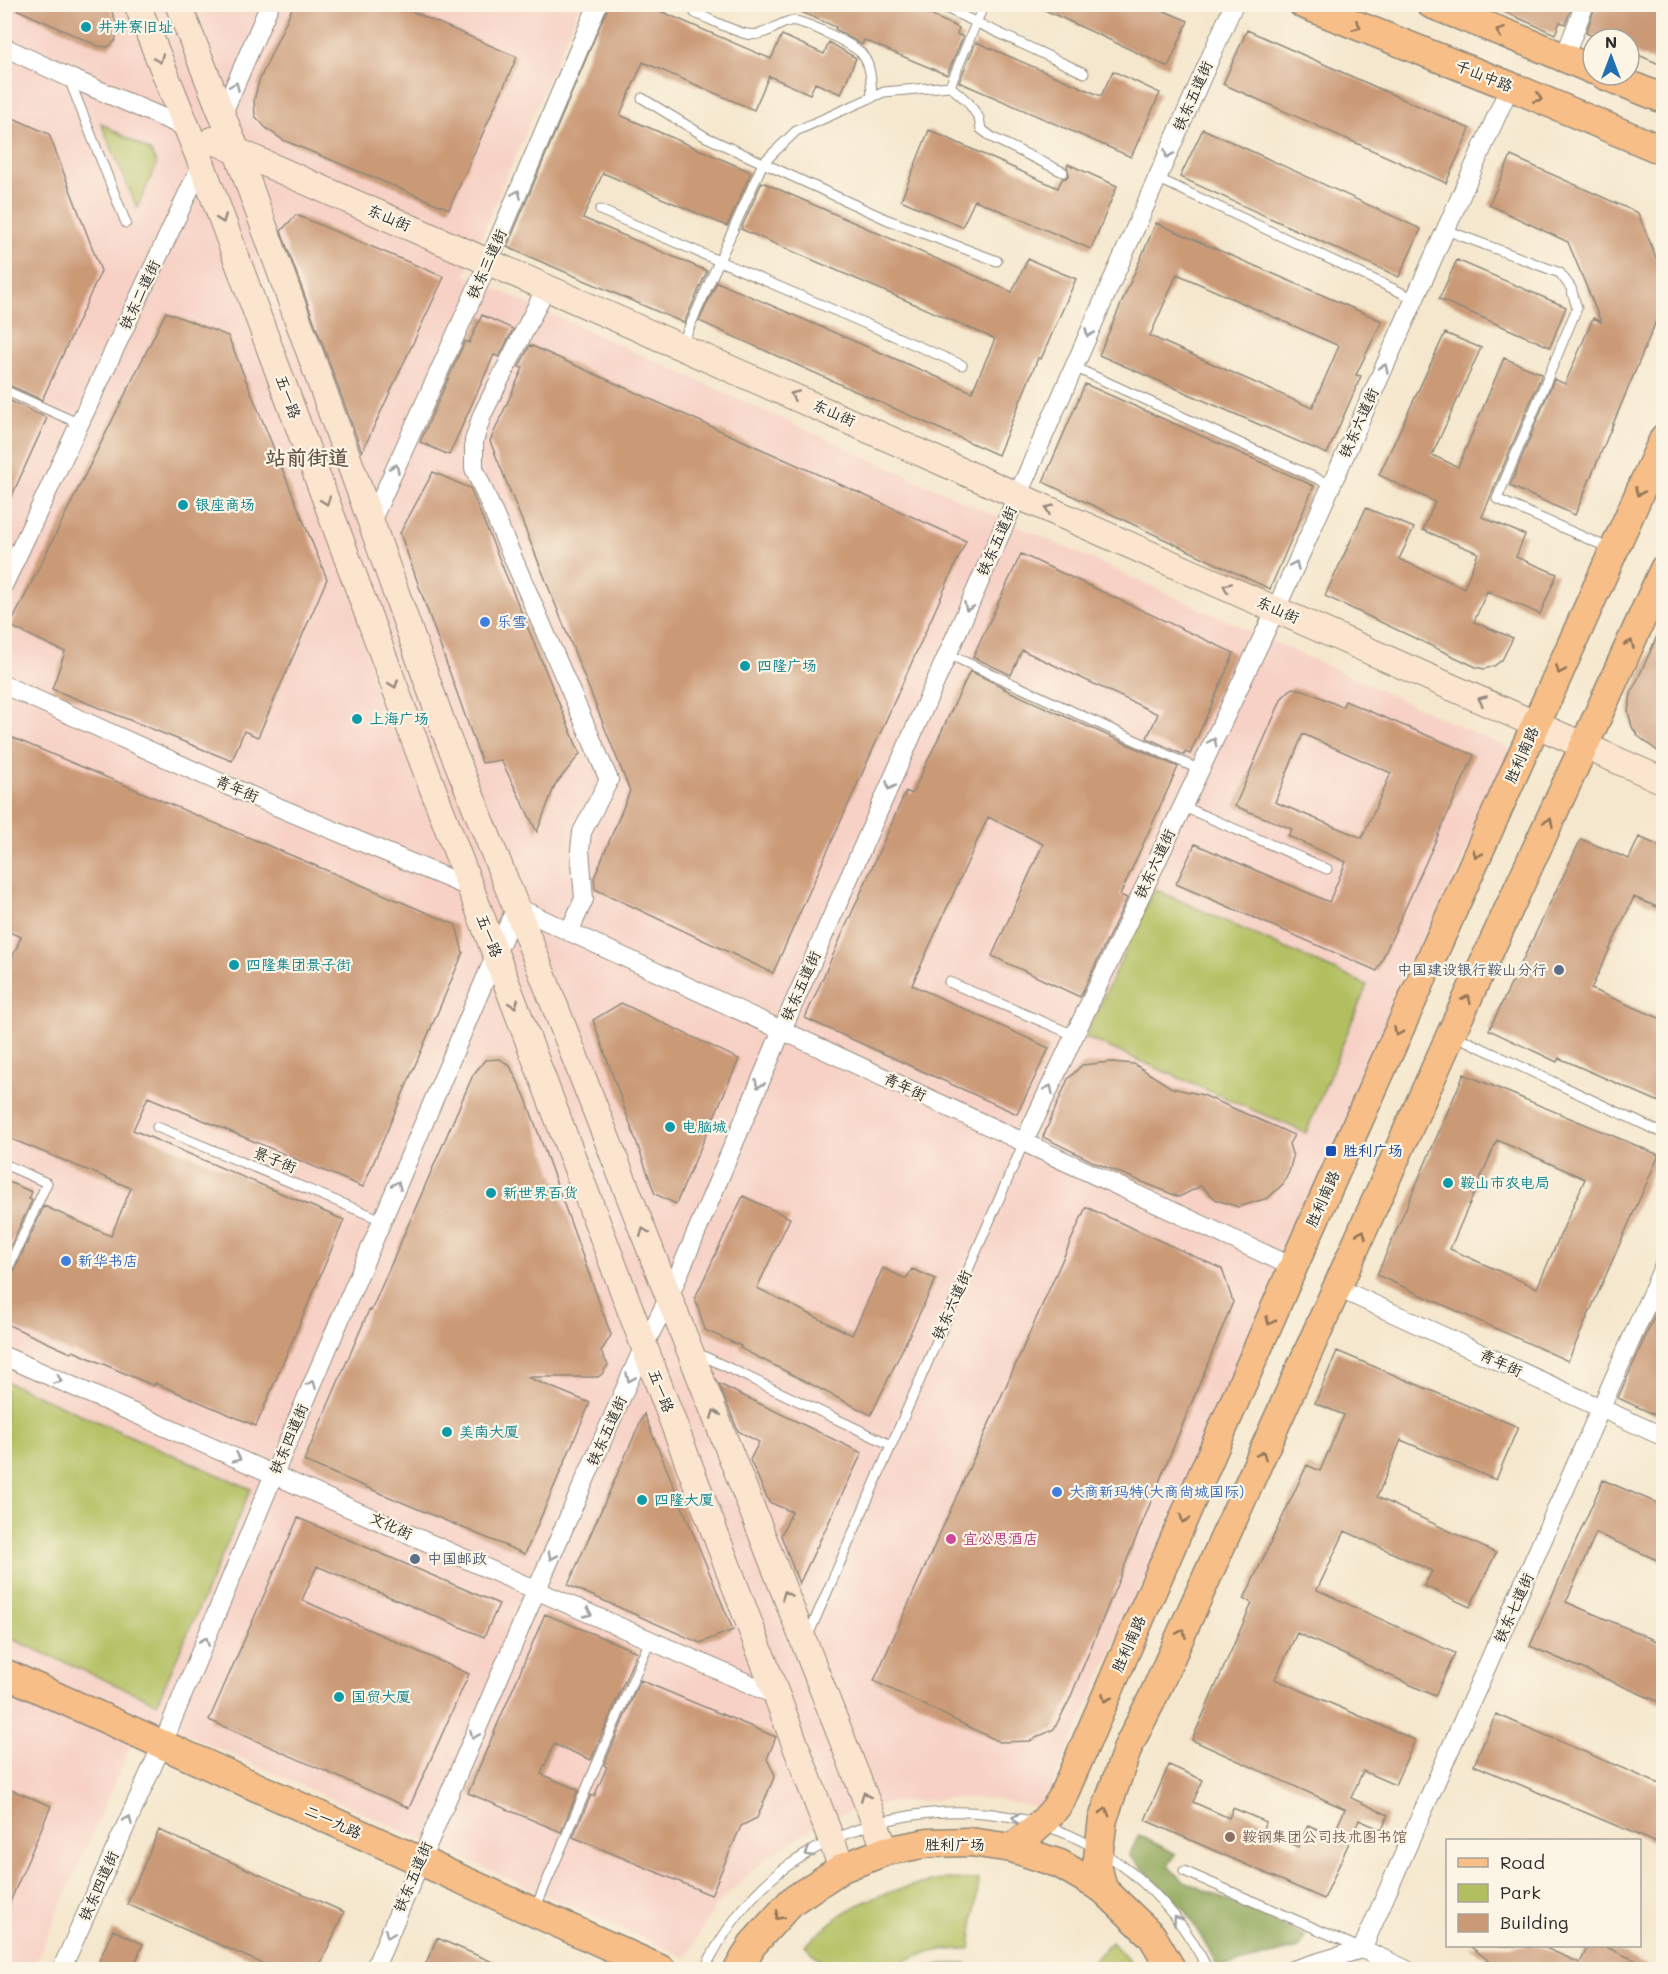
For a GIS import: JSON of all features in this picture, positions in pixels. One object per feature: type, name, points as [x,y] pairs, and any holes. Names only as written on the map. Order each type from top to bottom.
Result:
[{"type":"main road","name":"五一路","points":[[137,4],[202,165],[471,888],[842,1868]]},
{"type":"main road","points":[[178,4],[237,152],[447,737],[516,907],[886,1851]]},
{"type":"main road","name":"千山中路","points":[[1303,4],[1510,86],[1664,151]]},
{"type":"main road","points":[[1431,4],[1581,65]]},
{"type":"main road","points":[[1634,87],[1664,99]]},
{"type":"main road","name":"东山街","points":[[212,140],[1664,781]]},
{"type":"main road","name":"胜利南路","points":[[1012,1848],[1042,1824],[1061,1800],[1293,1267],[1664,438]]},
{"type":"main road","points":[[1084,1746],[1082,1764],[1086,1778],[1096,1784],[1105,1782],[1112,1775],[1128,1747],[1157,1688],[1451,1034],[1664,569]]},
{"type":"main road","name":"二一九路","points":[[4,1673],[662,1970]]},
{"type":"main road","points":[[1103,1889],[1097,1866],[1098,1849],[1109,1798],[1128,1747]]},
{"type":"main road","name":"胜利广场","points":[[738,1970],[752,1945],[792,1901],[842,1868],[886,1851],[928,1843],[970,1842],[1012,1848],[1060,1864],[1103,1889],[1152,1936],[1172,1970]]},
{"type":"street","name":"铁东二道街","points":[[4,584],[202,165],[270,4]]},
{"type":"street","name":"铁东三道街","points":[[371,522],[489,261],[598,4]]},
{"type":"street","name":"铁东五道街","points":[[374,1970],[536,1591],[644,1346],[669,1297],[782,1030],[1234,4]]},
{"type":"street","points":[[1564,58],[1585,4]]},
{"type":"street","name":"东山街","points":[[4,47],[212,140]]},
{"type":"street","name":"铁东六道街","points":[[1024,1142],[1276,609],[1510,86]]},
{"type":"street","points":[[547,286],[482,415],[474,441],[474,468],[609,780],[582,832],[580,850],[584,899],[569,932]]},
{"type":"street","name":"青年街","points":[[4,685],[228,786],[471,888]]},
{"type":"street","name":"青年街","points":[[516,907],[1293,1267]]},
{"type":"street","name":"铁东四道街","points":[[61,1970],[162,1745],[274,1474],[516,907]]},
{"type":"street","name":"铁东七道街","points":[[1362,1949],[1664,1265]]},
{"type":"street","name":"青年街","points":[[1338,1288],[1664,1437]]},
{"type":"street","name":"文化街","points":[[4,1356],[777,1696]]},
{"type":"street","points":[[1292,1970],[1332,1964],[1362,1949],[1407,1970]]},
{"type":"lane","points":[[937,4],[1084,73]]},
{"type":"lane","points":[[950,86],[984,4]]},
{"type":"lane","points":[[695,13],[747,34],[765,34],[777,25],[793,20],[829,34],[861,53],[869,69],[872,98]]},
{"type":"lane","points":[[68,77],[126,224]]},
{"type":"lane","points":[[681,346],[763,163],[796,131],[884,93],[950,86],[968,102],[979,118],[981,129],[993,138],[1063,172]]},
{"type":"lane","points":[[642,98],[706,137],[888,220],[997,261]]},
{"type":"lane","points":[[1157,178],[1415,299]]},
{"type":"lane","points":[[600,210],[962,365]]},
{"type":"lane","points":[[1446,230],[1560,273],[1571,288],[1577,308],[1497,499],[1613,550]]},
{"type":"lane","points":[[1074,367],[1331,485]]},
{"type":"lane","points":[[4,390],[80,424]]},
{"type":"lane","points":[[948,654],[1200,770]]},
{"type":"lane","points":[[1182,806],[1326,869]]},
{"type":"lane","points":[[949,982],[1074,1035]]},
{"type":"lane","points":[[1451,1034],[1664,1134]]},
{"type":"lane","name":"景子街","points":[[157,1127],[382,1220]]},
{"type":"lane","name":"铁东六道街","points":[[805,1643],[1024,1142]]},
{"type":"lane","points":[[4,1164],[47,1183],[4,1277]]},
{"type":"lane","points":[[690,1350],[891,1445]]},
{"type":"lane","points":[[534,1912],[650,1640]]},
{"type":"lane","points":[[704,1970],[719,1940],[750,1900],[788,1866],[831,1840],[875,1822],[911,1814],[947,1811],[984,1812],[1020,1818],[1071,1835],[1098,1849],[1137,1877],[1170,1910],[1198,1948],[1208,1970]]},
{"type":"lane","points":[[1184,1871],[1362,1949]]},
{"type":"shaded area","points":[[5,5],[580,5],[465,275],[1512,750],[1042,1809],[995,1799],[963,1798],[889,1803],[847,1812],[812,1828],[760,1863],[715,1907],[686,1958],[144,1715],[33,1969],[5,1970]]},
{"type":"green space","points":[[101,123],[150,151],[157,164],[137,208]]},
{"type":"green space","points":[[1154,889],[1367,985],[1306,1133],[1085,1037]]},
{"type":"green space","points":[[5,1381],[251,1489],[157,1703],[5,1636]]},
{"type":"green space","points":[[1139,1835],[1176,1854],[1168,1866],[1182,1880],[1306,1936],[1298,1948],[1219,1968],[1186,1911],[1129,1855]]},
{"type":"green space","points":[[947,1879],[979,1880],[970,1949],[942,1950],[918,1955],[885,1969],[830,1970],[805,1945],[830,1923],[857,1905],[907,1887]]},
{"type":"green space","points":[[1112,1942],[1136,1969],[1084,1969]]},
{"type":"green space","points":[[944,1964],[967,1964],[966,1969],[919,1969]]},
{"type":"building","name":"井井寮旧址","points":[[5,4],[109,4],[116,23],[115,41],[108,47],[98,46]]},
{"type":"building","points":[[294,4],[395,4],[517,57],[449,209],[283,140],[266,128],[255,116],[254,100],[259,81]]},
{"type":"building","points":[[609,4],[663,4],[660,11],[771,59],[782,35],[824,54],[829,42],[856,58],[841,94],[815,83],[810,94],[769,76],[754,110],[643,62],[620,115],[751,172],[727,226],[603,173],[583,218],[707,271],[684,323],[507,247]]},
{"type":"building","points":[[783,4],[906,4],[959,28],[957,34],[963,37],[947,75],[864,40],[862,45],[835,29],[836,27]]},
{"type":"building","points":[[1032,4],[1148,4],[1188,21],[1168,67]]},
{"type":"building","points":[[1486,4],[1573,4],[1565,24],[1560,22],[1555,34]]},
{"type":"building","points":[[1596,4],[1664,4],[1664,66],[1641,56],[1641,27],[1588,27]]},
{"type":"building","points":[[1247,30],[1470,129],[1446,183],[1223,84]]},
{"type":"building","points":[[976,42],[1101,96],[1113,71],[1160,93],[1131,157],[959,82]]},
{"type":"building","points":[[4,114],[49,134],[101,271],[42,400],[4,383]]},
{"type":"building","points":[[1203,129],[1421,229],[1399,277],[1180,177]]},
{"type":"building","points":[[929,130],[1058,188],[1062,179],[1069,174],[1068,164],[1117,186],[1091,249],[975,200],[962,227],[901,200]]},
{"type":"building","points":[[1511,156],[1638,213],[1664,277],[1664,302],[1575,515],[1510,486],[1554,379],[1565,384],[1593,318],[1601,322],[1568,242],[1489,205]]},
{"type":"building","points":[[762,182],[1012,292],[1028,259],[1076,279],[1041,359],[1038,358],[998,455],[699,321],[717,282],[972,392],[995,339],[741,229]]},
{"type":"building","points":[[296,215],[444,277],[362,452],[281,231]]},
{"type":"building","points":[[1156,223],[1382,321],[1356,375],[1361,376],[1327,454],[1099,355]],"holes":[[[1177,274],[1339,346],[1312,408],[1150,336]]]},
{"type":"building","points":[[1457,260],[1566,307],[1550,347],[1439,299]]},
{"type":"building","name":"银座商场","points":[[166,312],[228,336],[327,579],[258,737],[244,731],[232,761],[52,689],[65,652],[10,626]]},
{"type":"building","points":[[482,315],[513,329],[499,357],[494,355],[449,455],[420,442],[465,341],[469,343]]},
{"type":"building","points":[[1445,333],[1481,348],[1432,455],[1458,467],[1504,358],[1542,374],[1482,517],[1525,535],[1516,557],[1557,574],[1540,614],[1487,591],[1474,622],[1513,638],[1502,660],[1484,669],[1325,596],[1366,508],[1414,528],[1399,559],[1464,588],[1478,553],[1423,530],[1435,502],[1379,475]]},
{"type":"building","name":"四隆广场","points":[[530,345],[966,541],[773,973],[595,889],[594,878],[630,791],[490,441],[523,368],[519,367]]},
{"type":"building","points":[[1085,384],[1314,486],[1270,589],[1043,482]]},
{"type":"building","points":[[4,398],[47,418],[4,513]]},
{"type":"building","points":[[433,472],[470,488],[580,754],[555,785],[537,832],[501,760],[482,763],[400,533]]},
{"type":"building","points":[[1021,554],[1234,653],[1190,754],[1185,752],[1184,755],[1147,738],[1158,714],[1022,650],[1011,675],[973,657]]},
{"type":"building","points":[[1664,621],[1664,756],[1638,736],[1632,727],[1628,711],[1631,694]]},
{"type":"building","points":[[970,671],[1004,689],[1178,767],[1120,895],[1127,898],[1080,997],[992,956],[1043,844],[988,817],[912,985],[1049,1048],[1017,1114],[805,1018],[906,791],[912,794]]},
{"type":"building","points":[[1292,688],[1304,690],[1342,707],[1345,701],[1474,755],[1377,971],[1176,884],[1195,844],[1329,902],[1346,862],[1288,836],[1292,829],[1235,806],[1282,698]],"holes":[[[1303,734],[1391,773],[1362,838],[1275,802]]]},
{"type":"building","name":"四隆集团景子街","points":[[4,734],[456,925],[463,953],[363,1187],[148,1097],[133,1130],[344,1220],[256,1426],[155,1383],[154,1386],[73,1351],[71,1353],[6,1324],[4,1284],[10,1280],[44,1206],[111,1236],[131,1188],[4,1136],[4,977],[21,937],[4,930]]},
{"type":"building","name":"中国建设银行鞍山分行","points":[[1639,837],[1664,848],[1664,910],[1634,897],[1591,989],[1664,1020],[1664,1104],[1559,1058],[1557,1062],[1489,1030],[1581,839],[1629,859]]},
{"type":"building","name":"电脑城","points":[[621,1003],[739,1059],[676,1204],[655,1194],[593,1020]]},
{"type":"building","points":[[500,1059],[510,1066],[525,1096],[611,1335],[601,1352],[608,1365],[598,1377],[527,1377],[590,1403],[525,1554],[304,1461],[473,1075],[485,1060]]},
{"type":"building","points":[[1112,1062],[1134,1064],[1172,1088],[1203,1095],[1294,1135],[1289,1144],[1293,1157],[1283,1184],[1268,1198],[1238,1207],[1217,1200],[1201,1186],[1179,1197],[1096,1163],[1043,1137],[1068,1079],[1082,1065]]},
{"type":"building","points":[[1464,1074],[1659,1155],[1568,1361],[1377,1275]],"holes":[[[1497,1140],[1585,1179],[1537,1288],[1450,1249]]]},
{"type":"building","points":[[4,1180],[32,1192],[29,1199],[32,1200],[4,1260]]},
{"type":"building","points":[[743,1196],[790,1218],[757,1288],[852,1335],[883,1268],[906,1279],[912,1269],[936,1279],[871,1415],[740,1348],[741,1346],[705,1330],[695,1298]]},
{"type":"building","name":"大商新玛特(大商尚城国际)","points":[[1086,1207],[1222,1269],[1233,1302],[1069,1701],[1054,1729],[1030,1741],[1000,1742],[874,1681]]},
{"type":"building","points":[[1664,1295],[1664,1419],[1618,1398]]},
{"type":"building","points":[[1337,1351],[1518,1427],[1496,1480],[1401,1440],[1377,1497],[1496,1553],[1470,1607],[1424,1586],[1432,1571],[1345,1531],[1317,1590],[1455,1653],[1435,1696],[1297,1633],[1275,1679],[1415,1740],[1395,1785],[1363,1771],[1351,1798],[1388,1815],[1382,1830],[1359,1820],[1324,1899],[1145,1820],[1169,1765],[1203,1780],[1193,1802],[1229,1818],[1233,1808],[1266,1822],[1262,1831],[1298,1847],[1308,1825],[1333,1836],[1345,1809],[1192,1740],[1252,1603],[1244,1599],[1307,1465],[1320,1471],[1344,1415],[1315,1403]]},
{"type":"building","points":[[719,1384],[862,1453],[799,1584],[781,1535],[792,1512],[769,1502],[750,1460],[759,1442],[738,1431]]},
{"type":"building","name":"四隆大厦","points":[[644,1414],[733,1630],[700,1643],[568,1585]]},
{"type":"building","points":[[1603,1480],[1664,1506],[1664,1563],[1596,1533],[1566,1602],[1664,1644],[1664,1704],[1530,1646]]},
{"type":"building","name":"国贸大厦","points":[[298,1518],[499,1604],[484,1637],[317,1566],[302,1600],[469,1674],[409,1808],[209,1720]]},
{"type":"building","points":[[545,1614],[637,1652],[591,1760],[554,1744],[541,1774],[578,1790],[561,1832],[468,1793]]},
{"type":"building","points":[[640,1680],[776,1737],[767,1759],[775,1775],[757,1818],[741,1826],[711,1895],[573,1837],[591,1795],[594,1797],[607,1767],[604,1765]]},
{"type":"building","points":[[1496,1714],[1664,1786],[1664,1846],[1474,1765]]},
{"type":"building","points":[[4,1787],[51,1806],[4,1916]]},
{"type":"building","points":[[159,1830],[344,1912],[318,1970],[277,1970],[127,1904]]},
{"type":"building","points":[[113,1930],[143,1944],[132,1970],[95,1970]]},
{"type":"building","points":[[437,1938],[511,1970],[423,1970]]},
{"type":"building","points":[[1471,1947],[1543,1947],[1580,1963],[1588,1947],[1606,1947],[1656,1970],[1501,1970]]},
{"type":"place","name":"井井寮旧址","points":[[86,27]]},
{"type":"place","name":"银座商场","points":[[183,505]]},
{"type":"place","name":"乐雪","points":[[485,622]]},
{"type":"place","name":"四隆广场","points":[[745,666]]},
{"type":"place","name":"上海广场","points":[[357,719]]},
{"type":"place","name":"四隆集团景子街","points":[[234,965]]},
{"type":"place","name":"中国建设银行鞍山分行","points":[[1559,970]]},
{"type":"place","name":"电脑城","points":[[670,1127]]},
{"type":"place","name":"胜利广场","points":[[1331,1151]]},
{"type":"place","name":"鞍山市农电局","points":[[1448,1183]]},
{"type":"place","name":"新世界百货","points":[[491,1193]]},
{"type":"place","name":"新华书店","points":[[66,1261]]},
{"type":"place","name":"美南大厦","points":[[447,1432]]},
{"type":"place","name":"大商新玛特(大商尚城国际)","points":[[1057,1492]]},
{"type":"place","name":"四隆大厦","points":[[642,1500]]},
{"type":"place","name":"宜必思酒店","points":[[951,1539]]},
{"type":"place","name":"中国邮政","points":[[415,1559]]},
{"type":"place","name":"国贸大厦","points":[[339,1697]]},
{"type":"place","name":"鞍钢集团公司技术图书馆","points":[[1230,1837]]},
{"type":"district","name":"站前街道","points":[[307,458]]}]
